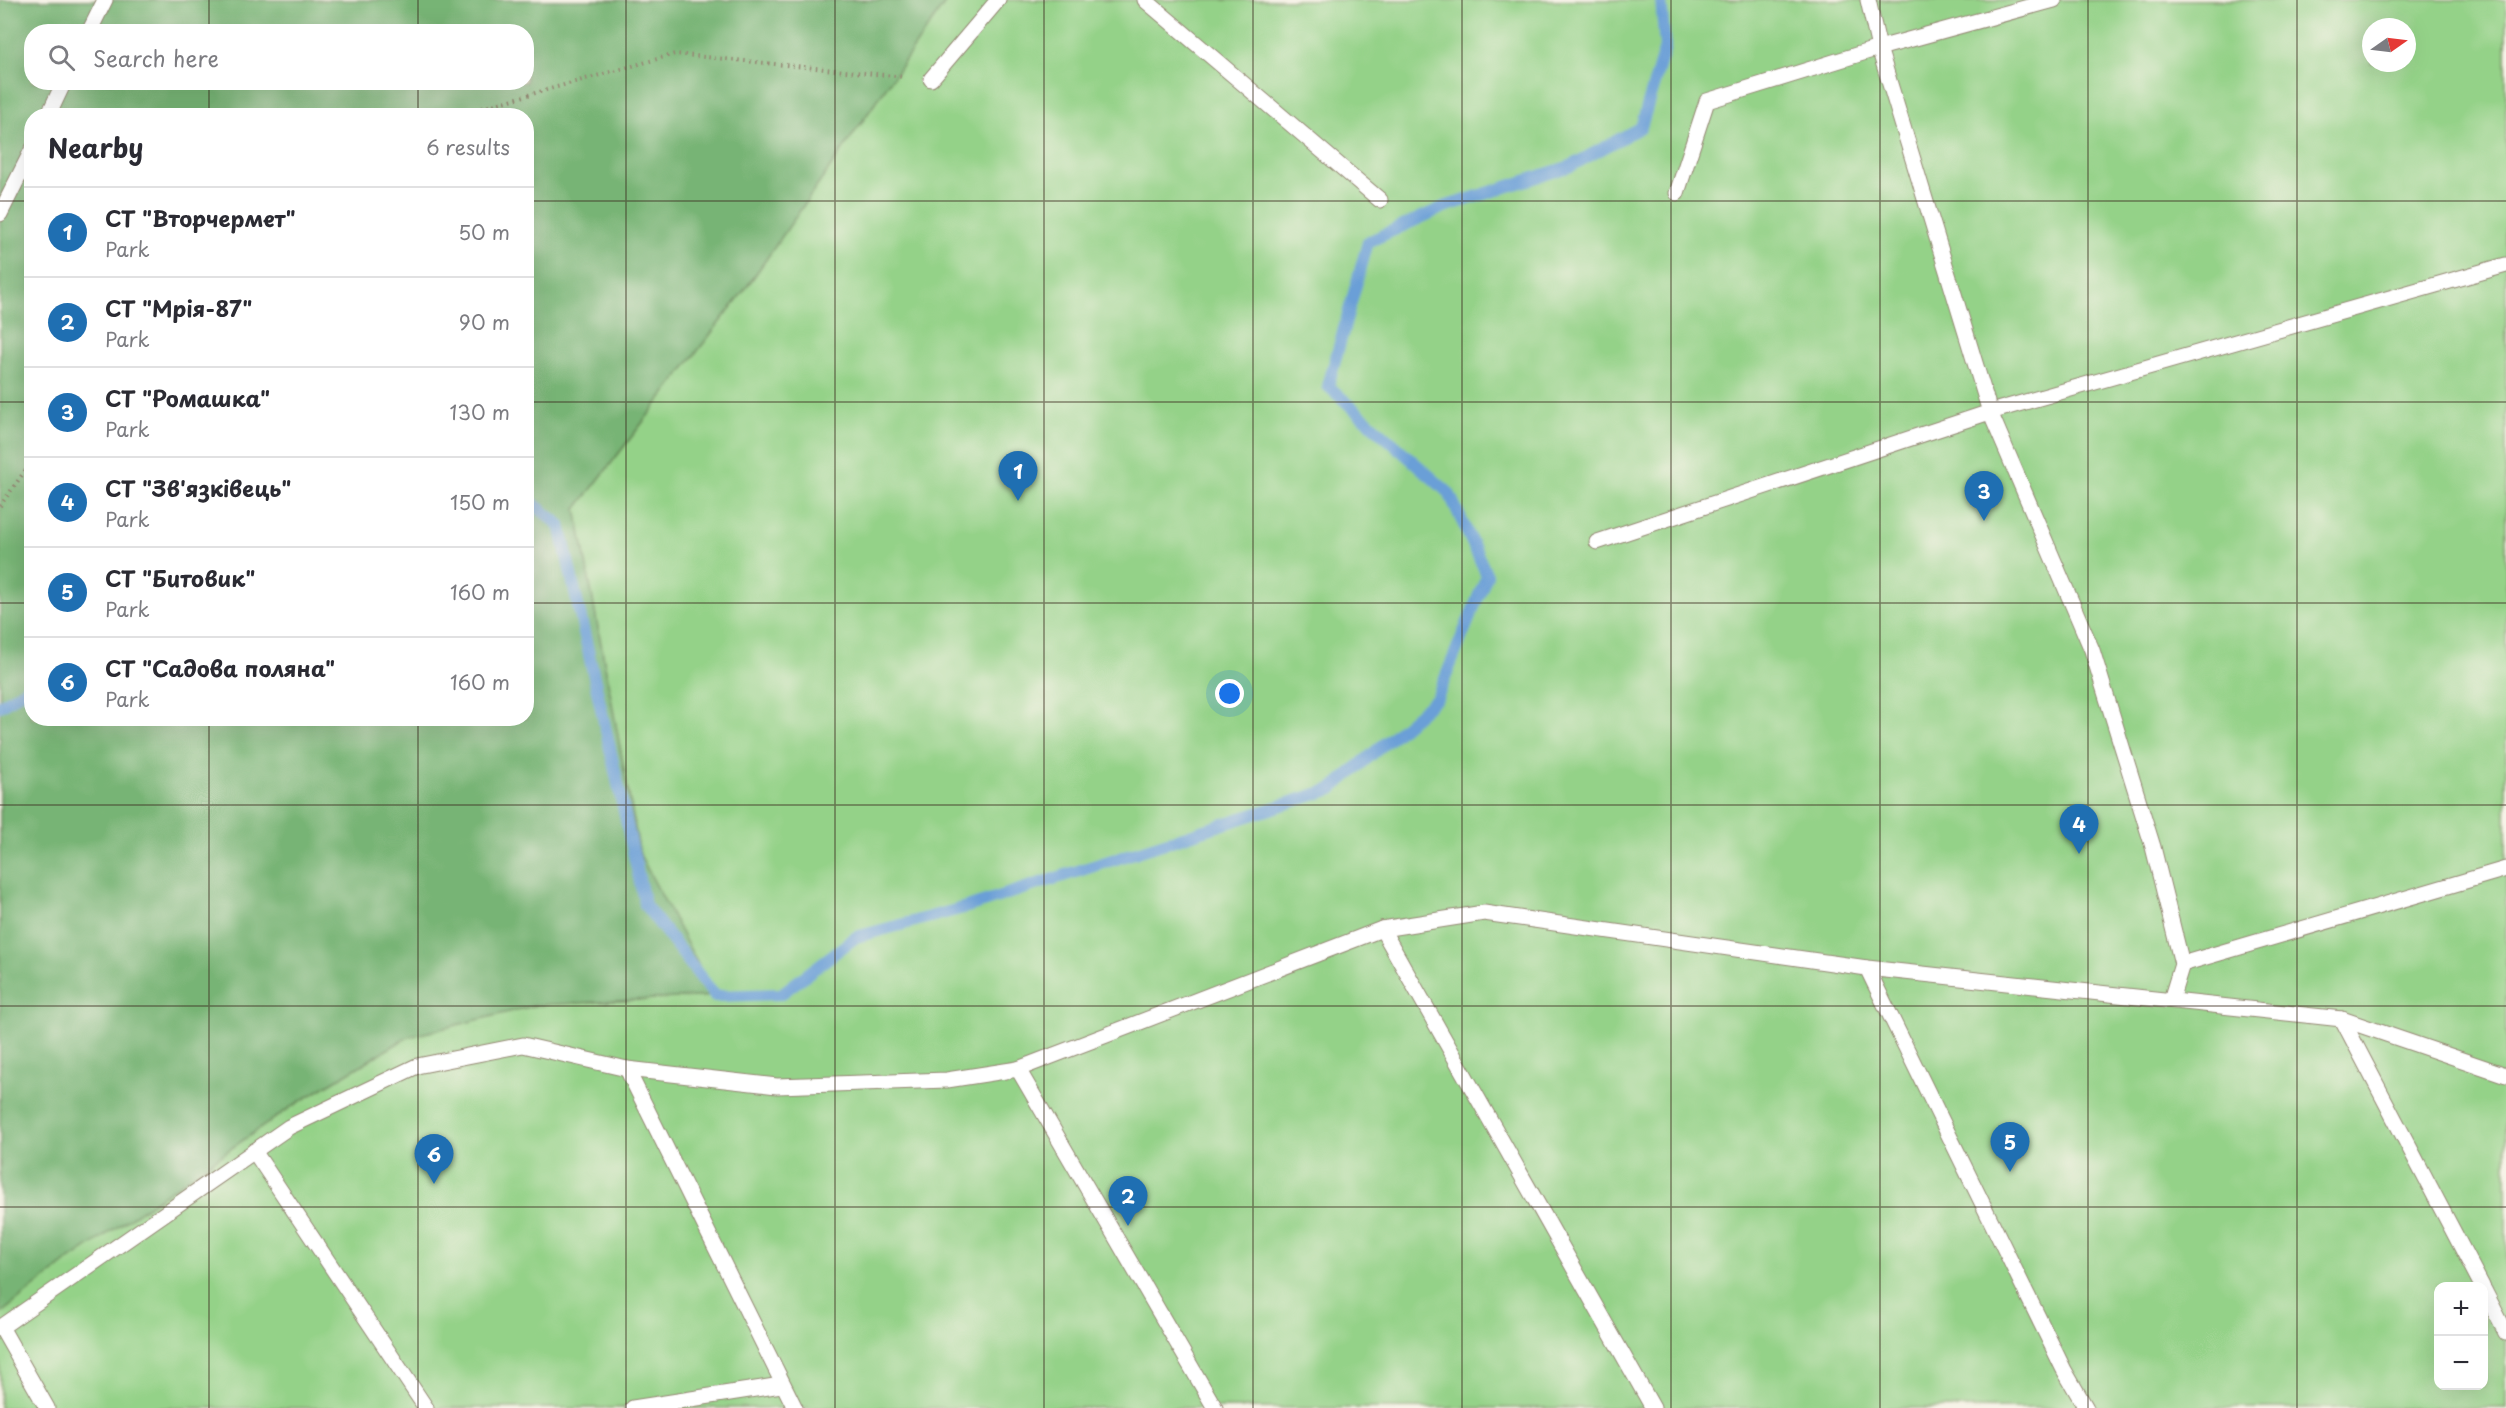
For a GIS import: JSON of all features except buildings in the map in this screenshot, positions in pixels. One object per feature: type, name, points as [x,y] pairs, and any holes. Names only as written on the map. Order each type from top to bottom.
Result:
[{"type":"lane","points":[[93,24],[105,0]]},
{"type":"lane","points":[[931,79],[999,0]]},
{"type":"lane","points":[[1145,0],[1380,200]]},
{"type":"lane","points":[[1868,0],[1879,48],[1990,412],[2092,650],[2153,847],[2182,964],[2171,1000]]},
{"type":"lane","points":[[1677,193],[1707,101],[1879,48],[2054,0]]},
{"type":"lane","points":[[52,108],[60,90]]},
{"type":"lane","points":[[0,214],[24,166]]},
{"type":"lane","points":[[1597,542],[1990,412],[2506,265]]},
{"type":"lane","points":[[2182,964],[2506,869]]},
{"type":"lane","points":[[47,1408],[0,1327],[289,1127],[417,1066],[523,1045],[627,1070],[777,1086],[947,1080],[1018,1069],[1383,929],[1484,912],[1867,968],[2342,1019],[2506,1075]]},
{"type":"lane","points":[[1383,929],[1653,1408]]},
{"type":"lane","points":[[1867,968],[2064,1370],[2086,1408]]},
{"type":"lane","points":[[2342,1019],[2480,1282]]},
{"type":"lane","points":[[1018,1069],[1215,1408]]},
{"type":"lane","points":[[627,1070],[781,1384],[795,1408]]},
{"type":"lane","points":[[254,1151],[426,1408]]},
{"type":"lane","points":[[2488,1298],[2506,1334]]},
{"type":"lane","points":[[633,1408],[781,1384]]},
{"type":"path","points":[[482,108],[675,54],[931,79]]},
{"type":"path","points":[[0,506],[24,472]]},
{"type":"green space","points":[[0,0],[947,0],[746,288],[576,509],[640,855],[715,996],[537,1005],[408,1037],[294,1105],[65,1263],[0,1314]]},
{"type":"green space","points":[[947,0],[2506,0],[2506,1408],[0,1408],[0,1314],[65,1263],[294,1105],[408,1037],[537,1005],[714,996],[640,855],[576,509],[746,288]]},
{"type":"waterway","points":[[534,504],[560,525],[645,905],[715,996],[781,994],[856,937],[967,907],[1332,789],[1437,698],[1487,575],[1449,493],[1328,386],[1368,242],[1444,207],[1571,166],[1641,127],[1665,47],[1661,0]]},
{"type":"waterway","points":[[0,706],[24,690]]},
{"type":"place","name":"СТ \"Вторчермет\"","points":[[1018,501]]},
{"type":"place","name":"СТ \"Ромашка\"","points":[[1984,521]]},
{"type":"place","name":"СТ \"Зв'язківець\"","points":[[2079,854]]},
{"type":"place","name":"СТ \"Битовик\"","points":[[2010,1172]]},
{"type":"place","name":"СТ \"Садова поляна\"","points":[[434,1184]]},
{"type":"place","name":"СТ \"Мрія-87\"","points":[[1128,1226]]}]
